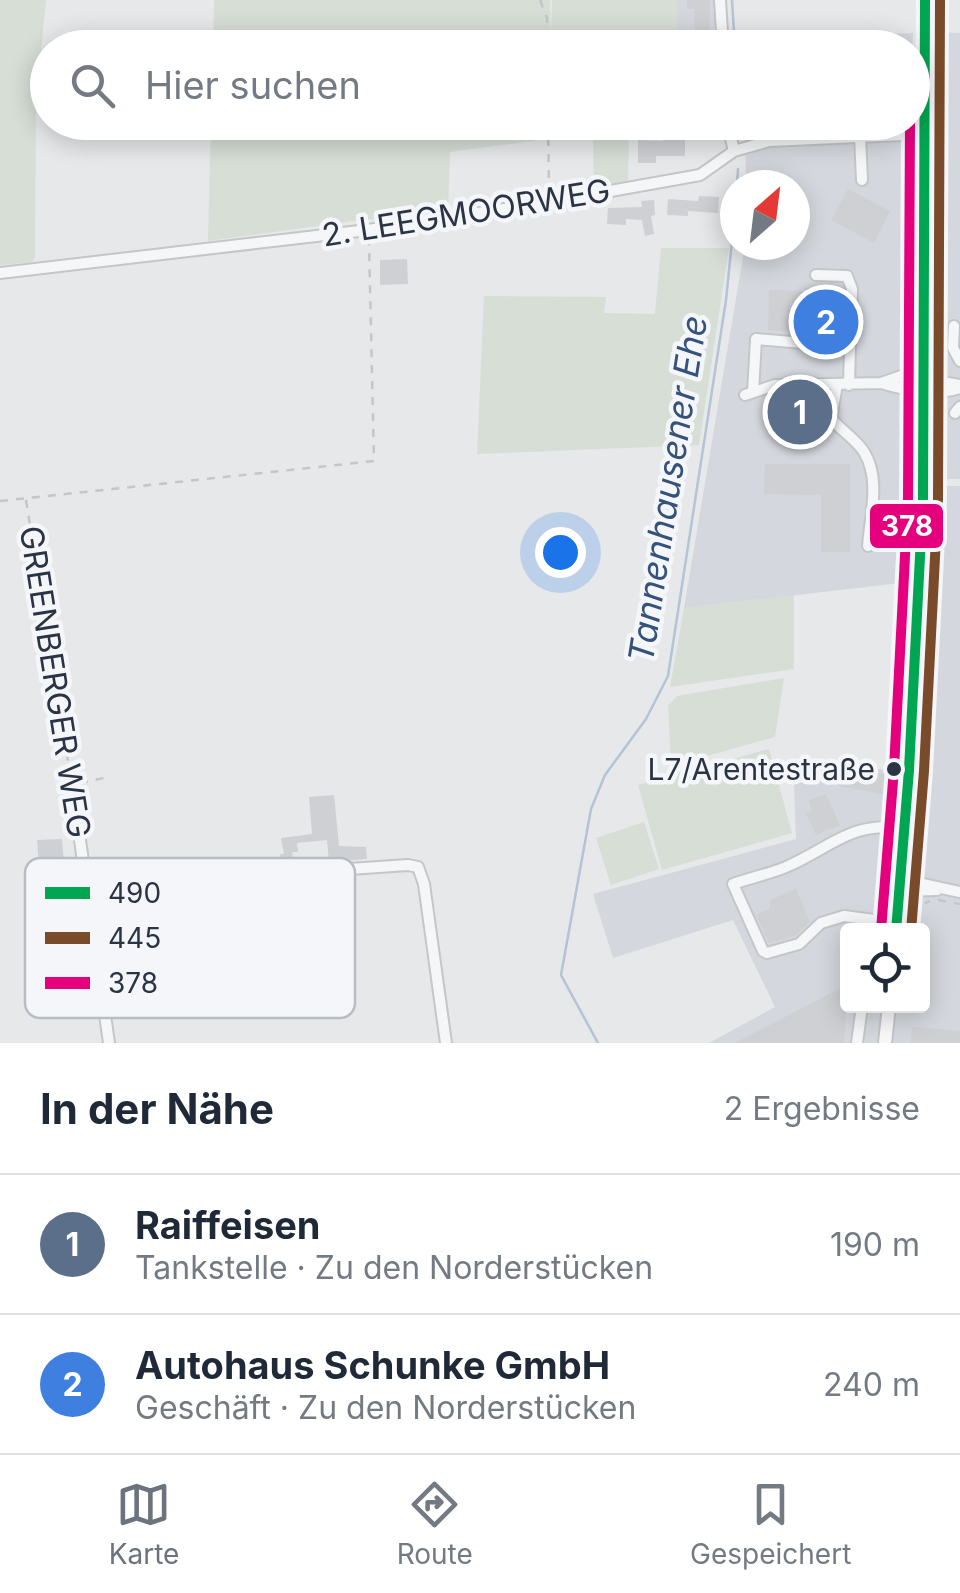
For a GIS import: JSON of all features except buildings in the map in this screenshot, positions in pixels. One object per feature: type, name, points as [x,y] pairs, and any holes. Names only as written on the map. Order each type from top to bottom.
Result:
[{"type":"main road","points":[[926,0],[926,30]]},
{"type":"main road","points":[[897,921],[922,517],[924,140]]},
{"type":"main road","points":[[885,1043],[887,1013]]},
{"type":"street","points":[[720,0],[722,30]]},
{"type":"street","points":[[731,140],[734,151]]},
{"type":"street","name":"2. LEEGMOORWEG","points":[[0,273],[368,230],[549,202],[700,175],[734,151],[769,141],[790,140]]},
{"type":"street","points":[[860,140],[862,180]]},
{"type":"street","points":[[816,276],[847,276],[852,290],[850,348],[831,418],[864,451],[874,483],[868,546]]},
{"type":"street","points":[[954,326],[953,348],[960,361]]},
{"type":"street","points":[[850,348],[756,339],[749,394],[775,385],[880,383],[904,375],[922,384]]},
{"type":"street","points":[[880,383],[904,389],[922,384],[960,386]]},
{"type":"street","name":"GREENBERGER WEG","points":[[72,784],[83,858]]},
{"type":"street","points":[[897,921],[844,916],[821,924],[798,944],[767,953],[732,884],[789,866],[876,824],[905,828]]},
{"type":"street","points":[[355,868],[408,864],[418,868],[424,884],[446,1043]]},
{"type":"street","points":[[900,886],[960,892]]},
{"type":"street","points":[[857,1043],[861,1013]]},
{"type":"street","name":"GREENBERGER WEG","points":[[105,1018],[109,1043]]},
{"type":"path","points":[[540,0],[547,30]]},
{"type":"path","points":[[548,140],[549,202]]},
{"type":"path","points":[[0,501],[374,461],[368,230]]},
{"type":"path","points":[[904,375],[908,279],[913,252]]},
{"type":"path","points":[[904,389],[904,402],[910,412],[907,584]]},
{"type":"path","name":"GREENBERGER WEG","points":[[26,498],[72,784]]},
{"type":"path","points":[[72,784],[104,778]]},
{"type":"path","points":[[897,921],[910,909],[930,900],[960,904]]},
{"type":"shaded area","points":[[0,0],[46,0],[43,30],[30,30],[30,140],[36,140],[35,257],[32,262],[0,265]]},
{"type":"shaded area","points":[[214,0],[550,0],[551,30],[213,30]]},
{"type":"shaded area","points":[[552,0],[677,0],[677,30],[551,30]]},
{"type":"shaded area","points":[[677,0],[718,0],[719,30],[677,30]]},
{"type":"shaded area","points":[[935,32],[960,33],[960,479],[937,479]]},
{"type":"shaded area","points":[[211,140],[540,140],[450,152],[448,214],[361,220],[208,241]]},
{"type":"shaded area","points":[[593,140],[629,140],[628,184],[594,191]]},
{"type":"shaded area","points":[[745,140],[910,140],[911,255],[906,272],[901,583],[684,608],[742,260],[810,260],[810,170],[746,170]]},
{"type":"shaded area","points":[[661,248],[720,248],[720,260],[727,260],[699,445],[477,454],[484,296],[606,297],[604,313],[655,314]]},
{"type":"shaded area","points":[[936,486],[960,486],[960,1043],[709,1043],[775,1007],[733,920],[613,958],[593,894],[796,839],[793,759],[896,771],[884,923],[840,923],[840,1013],[930,1013],[930,923],[904,923]]},
{"type":"shaded area","points":[[794,595],[794,669],[670,687],[684,608]]},
{"type":"shaded area","points":[[784,678],[775,737],[671,766],[668,706],[677,696]]},
{"type":"shaded area","points":[[769,749],[792,833],[662,870],[638,785]]},
{"type":"shaded area","points":[[644,822],[659,869],[611,885],[596,838]]},
{"type":"waterway","name":"Tannenhausener Ehe","points":[[732,0],[734,30]]},
{"type":"waterway","name":"Tannenhausener Ehe","points":[[598,1043],[561,975],[591,809],[605,775],[646,719],[668,676],[730,260]]},
{"type":"transit line","name":"490","points":[[925,0],[925,30]]},
{"type":"transit line","name":"445","points":[[912,923],[938,499],[940,0]]},
{"type":"transit line","name":"378","points":[[882,923],[908,498],[910,140]]},
{"type":"transit line","name":"490","points":[[897,923],[923,498],[924,140]]},
{"type":"place","name":"Autohaus Schunke GmbH","points":[[826,322]]},
{"type":"place","name":"Raiffeisen","points":[[800,412]]},
{"type":"place","name":"L7/Arentestraße","points":[[894,769]]}]
